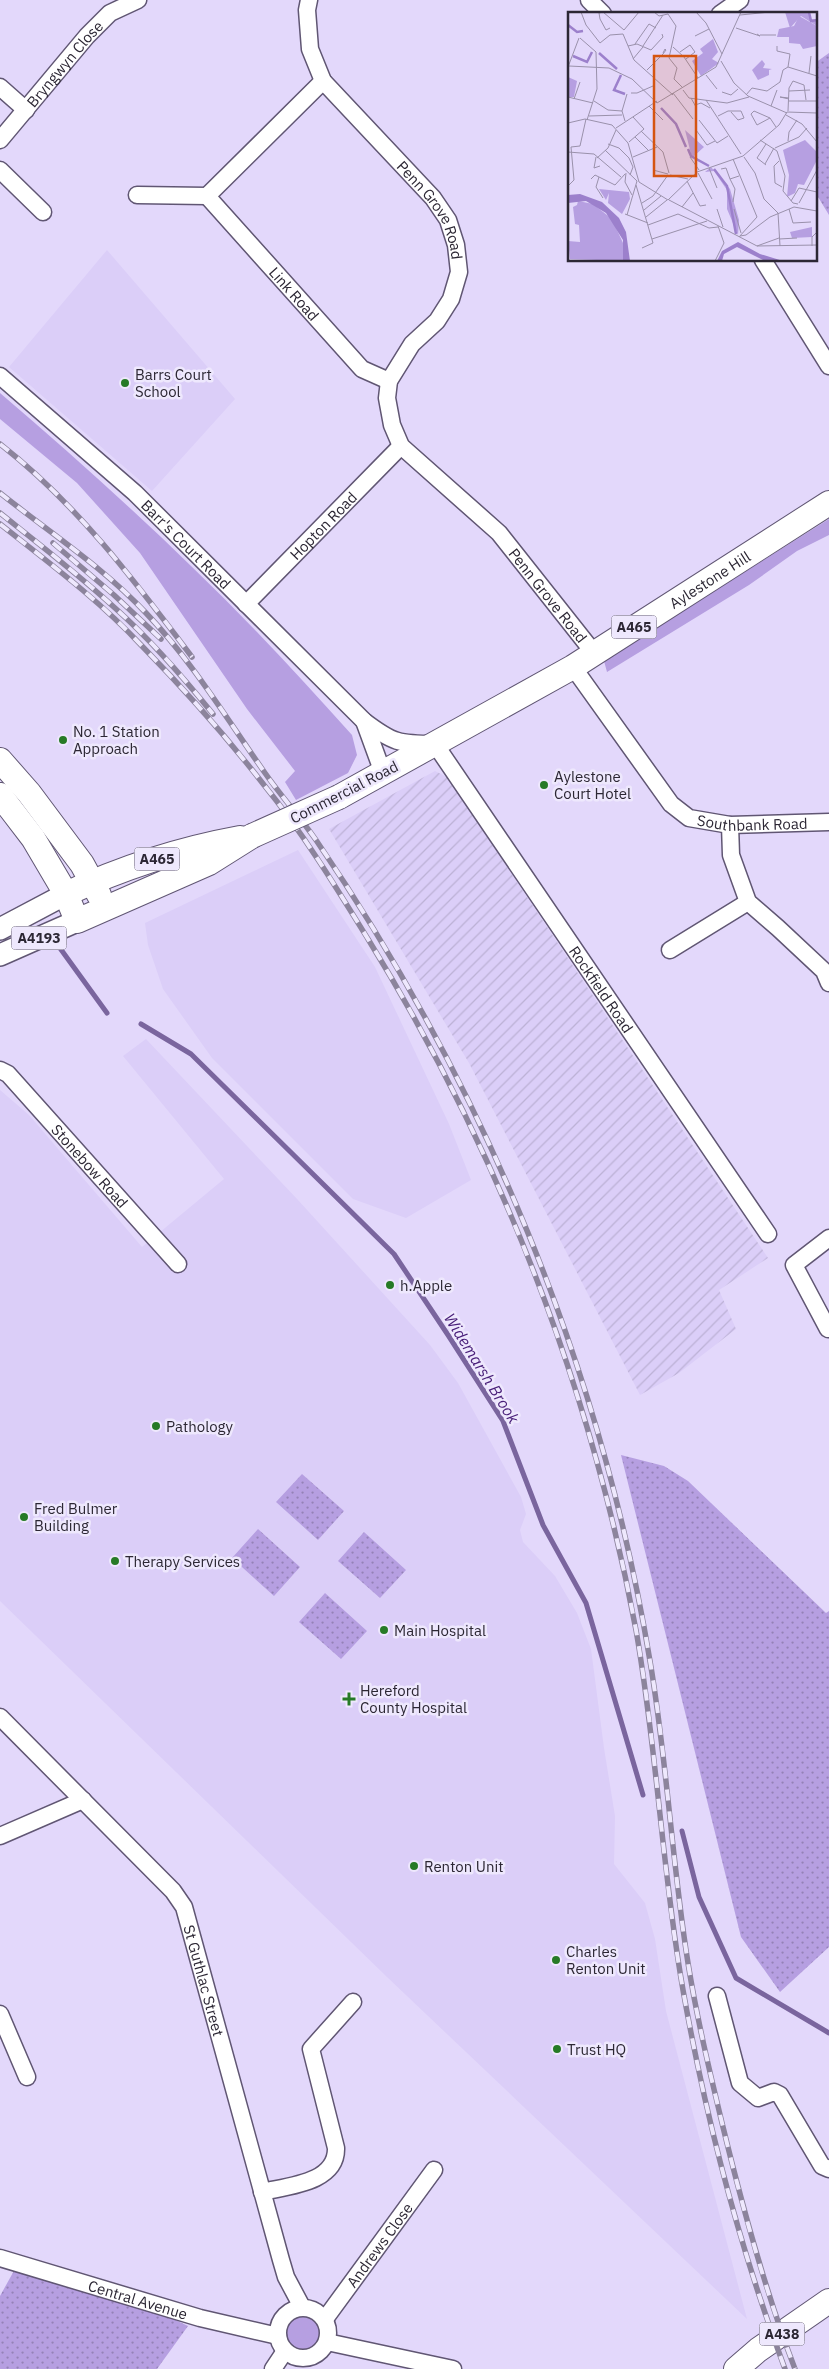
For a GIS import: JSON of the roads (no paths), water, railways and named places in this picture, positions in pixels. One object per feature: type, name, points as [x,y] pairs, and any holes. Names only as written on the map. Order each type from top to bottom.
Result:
[{"type":"highway","name":"Aylestone Hill","points":[[435,744],[572,667],[829,503]]},
{"type":"highway","name":"Commercial Road","points":[[77,920],[209,863],[252,836],[339,797],[435,744]]},
{"type":"highway","points":[[0,760],[30,793],[92,882],[105,908]]},
{"type":"highway","points":[[1,796],[33,838],[66,894],[77,920]]},
{"type":"highway","name":"Commercial Road","points":[[66,894],[92,882],[201,845],[252,836]]},
{"type":"highway","name":"A438","points":[[736,2369],[758,2350],[829,2300]]},
{"type":"main road","name":"Commercial Road","points":[[0,929],[66,894]]},
{"type":"main road","name":"Commercial Road","points":[[0,955],[77,920]]},
{"type":"street","name":"Bryngwyn Close","points":[[0,140],[87,36],[110,13],[138,0]]},
{"type":"street","name":"Penn Grove Road","points":[[309,0],[307,10],[310,49],[323,81],[433,198],[448,220],[456,245],[459,272],[451,299],[437,321],[412,344],[389,382],[387,398],[392,425],[401,446],[499,533],[594,653]]},
{"type":"street","points":[[589,0],[601,12]]},
{"type":"street","points":[[723,12],[740,0]]},
{"type":"street","points":[[138,194],[207,196],[323,81]]},
{"type":"street","points":[[0,87],[26,110]]},
{"type":"street","points":[[0,170],[44,212]]},
{"type":"street","name":"Link Road","points":[[207,196],[362,369],[389,382]]},
{"type":"street","points":[[764,261],[829,366]]},
{"type":"street","name":"Barr's Court Road","points":[[0,376],[135,492],[364,721],[386,738],[395,742],[435,744]]},
{"type":"street","name":"Hopton Road","points":[[246,604],[401,446]]},
{"type":"street","name":"Southbank Road","points":[[572,667],[671,804],[689,818],[730,825],[829,822]]},
{"type":"street","name":"Barr's Court Road","points":[[364,721],[383,773]]},
{"type":"street","name":"Rockfield Road","points":[[435,744],[768,1234]]},
{"type":"street","points":[[730,825],[731,855],[748,902],[827,974]]},
{"type":"street","points":[[670,950],[748,902]]},
{"type":"street","name":"Stonebow Road","points":[[0,1070],[8,1074],[178,1264]]},
{"type":"street","points":[[828,1329],[794,1266],[829,1238]]},
{"type":"street","name":"St Guthlac Street","points":[[0,1717],[174,1891],[184,1907],[286,2277],[302,2308]]},
{"type":"street","points":[[0,1836],[83,1800]]},
{"type":"street","points":[[717,1996],[740,2083],[758,2098],[774,2092],[780,2095],[822,2166],[829,2169]]},
{"type":"street","points":[[262,2192],[314,2179],[332,2167],[336,2159],[336,2148],[311,2049],[353,2002]]},
{"type":"street","points":[[0,2014],[27,2077]]},
{"type":"street","name":"Andrews Close","points":[[325,2319],[434,2170]]},
{"type":"street","name":"Central Avenue","points":[[0,2258],[200,2318],[278,2336]]},
{"type":"street","points":[[302,2308],[314,2310],[325,2319],[329,2334],[327,2342],[316,2355],[308,2358],[292,2356],[285,2351],[278,2336],[281,2320],[294,2309],[302,2308]]},
{"type":"street","points":[[327,2342],[453,2369]]},
{"type":"street","points":[[273,2369],[285,2351]]},
{"type":"waterway","name":"Widemarsh Brook","points":[[57,944],[107,1013]]},
{"type":"waterway","name":"Widemarsh Brook","points":[[141,1024],[191,1054],[394,1254],[448,1335],[503,1421],[543,1525],[586,1603],[643,1795]]},
{"type":"waterway","points":[[682,1831],[699,1897],[736,1978],[829,2033]]},
{"type":"railway","points":[[0,444],[28,467],[79,517],[126,572],[192,657]]},
{"type":"railway","points":[[0,493],[112,580],[163,631],[194,670],[271,782],[304,823],[377,934],[432,1031],[483,1130],[528,1232],[567,1336],[601,1443],[628,1551],[656,1699],[682,1925],[700,2025],[723,2127],[747,2219],[764,2280],[795,2369]]},
{"type":"railway","points":[[0,513],[73,571],[128,620],[166,659],[213,714]]},
{"type":"railway","points":[[0,524],[73,582],[125,628],[204,713],[278,803],[306,841],[331,880],[415,1020],[459,1102],[498,1187],[534,1272],[566,1360],[593,1449],[617,1539],[636,1630],[643,1675],[676,1945],[692,2038],[725,2182],[768,2323],[785,2369]]},
{"type":"railway","points":[[53,543],[114,595],[161,639]]},
{"type":"place","name":"Barrs Court School","points":[[125,383]]},
{"type":"place","name":"No. 1 Station Approach","points":[[63,740]]},
{"type":"place","name":"Aylestone Court Hotel","points":[[544,785]]},
{"type":"place","name":"h.Apple","points":[[390,1285]]},
{"type":"place","name":"Pathology","points":[[156,1426]]},
{"type":"place","name":"Fred Bulmer Building","points":[[24,1517]]},
{"type":"place","name":"Therapy Services","points":[[115,1561]]},
{"type":"place","name":"Main Hospital","points":[[384,1630]]},
{"type":"place","name":"Hereford County Hospital","points":[[349,1699]]},
{"type":"place","name":"Renton Unit","points":[[414,1866]]},
{"type":"place","name":"Charles Renton Unit","points":[[556,1960]]},
{"type":"place","name":"Trust HQ","points":[[557,2049]]}]
